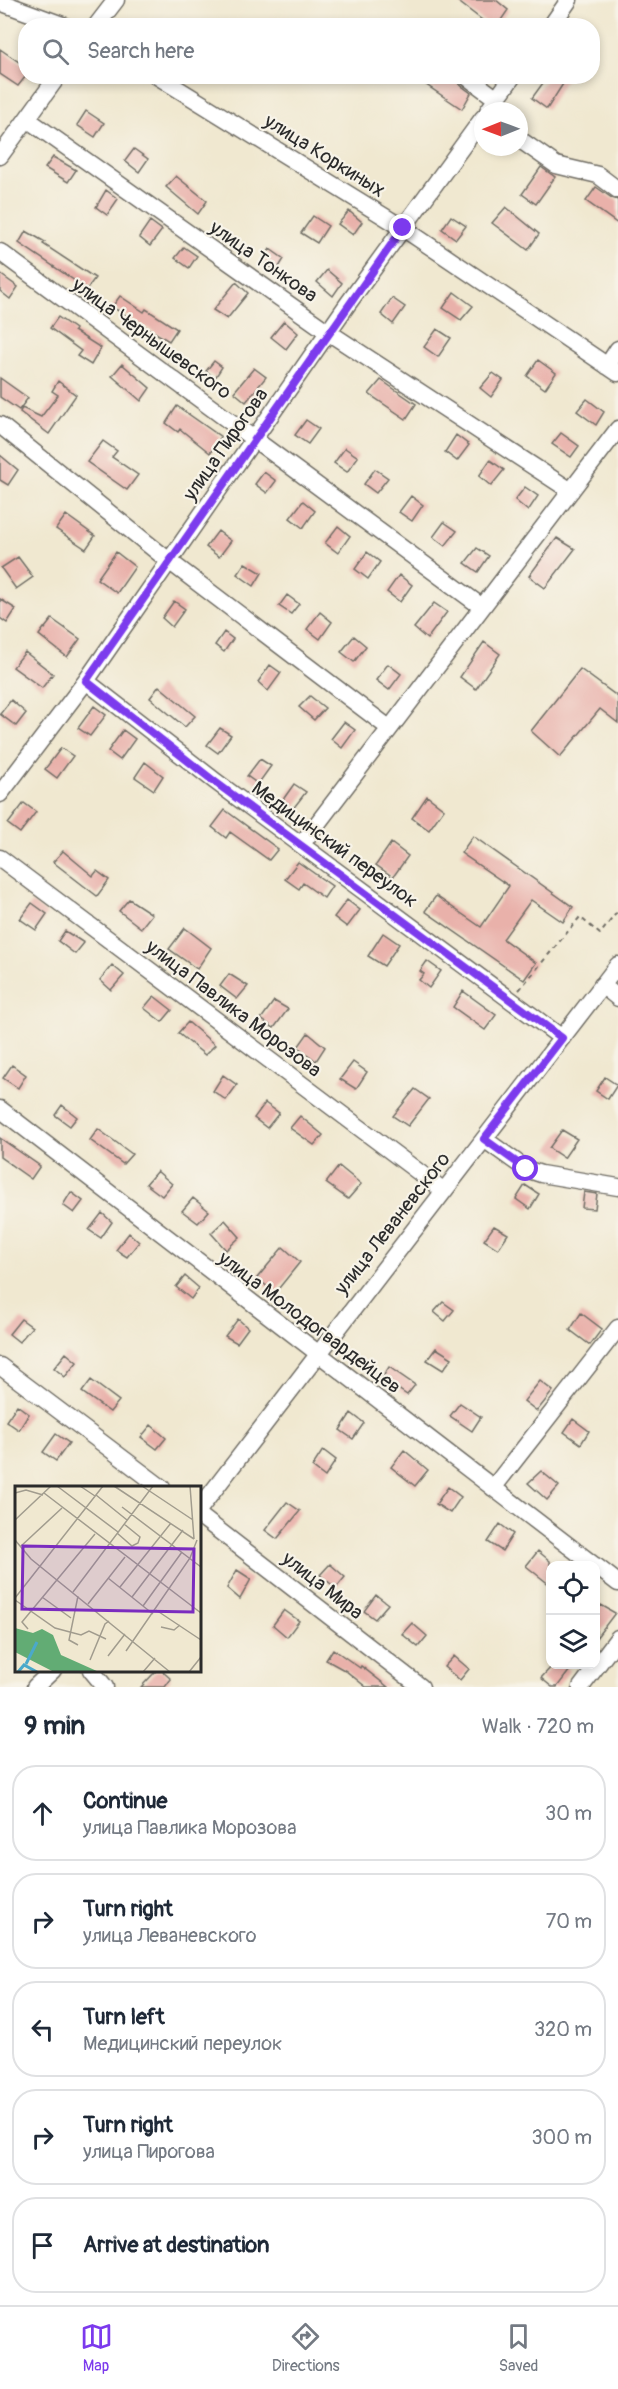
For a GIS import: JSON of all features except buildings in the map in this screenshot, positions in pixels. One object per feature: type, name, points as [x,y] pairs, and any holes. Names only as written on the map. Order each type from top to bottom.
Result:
[{"type":"street","points":[[102,18],[116,0]]},
{"type":"street","points":[[557,18],[569,0]]},
{"type":"street","points":[[0,2],[43,18]]},
{"type":"street","points":[[0,156],[52,84]]},
{"type":"street","name":"улица Коркиных","points":[[170,84],[403,228],[613,369]]},
{"type":"street","points":[[473,84],[490,102]]},
{"type":"street","points":[[495,102],[507,84]]},
{"type":"street","name":"улица Тонкова","points":[[27,119],[328,332],[571,491]]},
{"type":"street","name":"улица Пирогова","points":[[0,794],[86,681],[328,332],[474,130]]},
{"type":"street","points":[[528,145],[556,165],[598,175],[618,190]]},
{"type":"street","name":"улица Чернышевского","points":[[0,252],[482,607]]},
{"type":"street","points":[[613,369],[618,349]]},
{"type":"street","points":[[0,425],[169,561],[389,728]]},
{"type":"street","points":[[301,845],[618,429]]},
{"type":"street","name":"Медицинский переулок","points":[[86,681],[301,845],[562,1038]]},
{"type":"street","name":"улица Павлика Морозова","points":[[0,858],[444,1191]]},
{"type":"street","name":"улица Леваневского","points":[[201,1507],[618,964]]},
{"type":"street","points":[[602,986],[618,998]]},
{"type":"street","name":"улица Молодогвардейцев","points":[[0,1109],[588,1561]]},
{"type":"street","points":[[484,1139],[526,1169],[541,1174],[618,1187]]},
{"type":"street","points":[[493,1488],[618,1328]]},
{"type":"street","points":[[0,1366],[159,1486]]},
{"type":"street","name":"улица Мира","points":[[201,1517],[421,1687]]},
{"type":"street","name":"улица Молодогвардейцев","points":[[600,1570],[618,1583]]},
{"type":"street","points":[[581,1687],[618,1638]]},
{"type":"street","points":[[35,1687],[52,1672]]},
{"type":"street","points":[[92,1672],[105,1687]]},
{"type":"path","points":[[511,1000],[580,918],[600,934],[618,911]]},
{"type":"route","points":[[403,228],[86,681],[215,782],[562,1038],[484,1139],[526,1169]]}]
